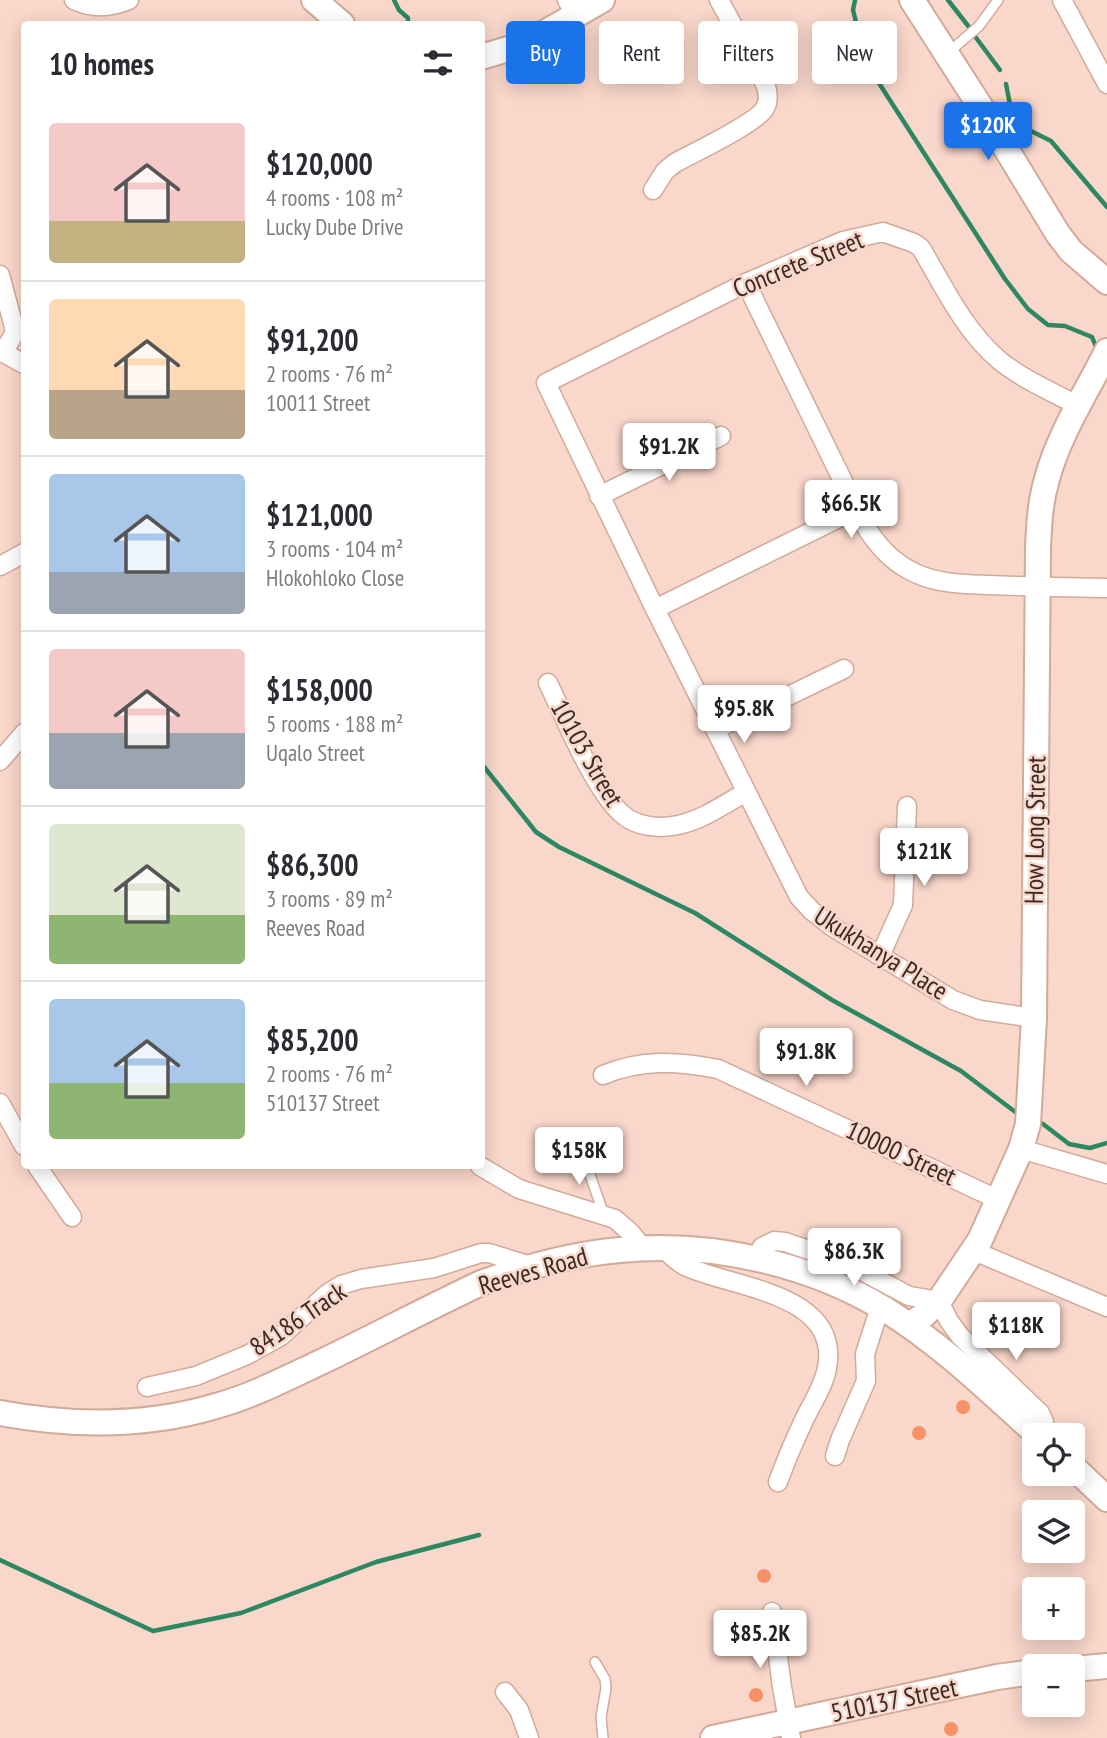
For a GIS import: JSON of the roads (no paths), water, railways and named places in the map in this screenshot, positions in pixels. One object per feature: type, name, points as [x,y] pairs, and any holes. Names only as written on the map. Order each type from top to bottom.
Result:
[{"type":"street","points":[[74,0],[96,7],[129,0]]},
{"type":"street","points":[[314,0],[338,21]]},
{"type":"street","points":[[485,56],[525,44],[571,8],[602,0]]},
{"type":"street","points":[[653,190],[665,171],[675,163],[750,122],[765,108],[768,100],[766,86],[719,0]]},
{"type":"street","points":[[912,0],[1070,251],[1107,282]]},
{"type":"street","points":[[1062,0],[1107,84]]},
{"type":"street","name":"Concrete Street","points":[[546,383],[746,283],[820,250],[856,237],[883,232],[910,241],[921,248],[955,307],[986,347],[1011,369],[1079,406]]},
{"type":"street","points":[[0,275],[14,327],[14,334],[1,352],[21,362]]},
{"type":"street","points":[[746,283],[872,537],[905,568],[918,575],[947,582],[1038,588],[1107,588]]},
{"type":"street","name":"How Long Street","points":[[908,1325],[939,1301],[974,1251],[1021,1149],[1030,1113],[1034,1018],[1038,548],[1042,496],[1055,455],[1107,351]]},
{"type":"street","name":"Ukukhanya Place","points":[[546,383],[599,496],[799,897],[821,919],[932,988],[965,1005],[980,1010],[1034,1018]]},
{"type":"street","points":[[599,496],[721,436]]},
{"type":"street","points":[[655,609],[857,509]]},
{"type":"street","points":[[0,566],[21,555]]},
{"type":"street","points":[[715,729],[844,669]]},
{"type":"street","name":"10103 Street","points":[[548,683],[599,784],[623,815],[632,821],[656,827],[681,825],[746,792]]},
{"type":"street","points":[[0,761],[21,736]]},
{"type":"street","points":[[880,956],[903,905],[907,806]]},
{"type":"street","name":"10000 Street","points":[[603,1075],[654,1062],[718,1069],[999,1200]]},
{"type":"street","points":[[0,1103],[21,1141]]},
{"type":"street","points":[[1021,1149],[1107,1174]]},
{"type":"street","points":[[39,1169],[72,1217]]},
{"type":"street","points":[[485,1169],[519,1189],[604,1215],[620,1223],[653,1249],[687,1267],[771,1293],[811,1317],[824,1333],[828,1353],[826,1371],[790,1448],[778,1482]]},
{"type":"street","points":[[757,1259],[766,1245],[774,1241],[785,1242],[847,1263],[909,1296],[939,1301],[960,1336],[1040,1413],[1044,1423]]},
{"type":"street","name":"Reeves Road","points":[[0,1413],[56,1421],[95,1422],[146,1420],[213,1407],[275,1385],[481,1283],[531,1266],[581,1255],[653,1249],[714,1252],[757,1259],[834,1284],[880,1307],[908,1325],[948,1354],[1027,1423]]},
{"type":"street","points":[[974,1251],[1107,1307]]},
{"type":"street","name":"84186 Track","points":[[148,1387],[196,1376],[247,1356],[281,1336],[330,1291],[350,1282],[433,1268],[485,1252],[531,1266]]},
{"type":"street","points":[[835,1456],[866,1381],[866,1354],[880,1307]]},
{"type":"street","points":[[1085,1478],[1107,1499]]},
{"type":"street","points":[[772,1612],[790,1730]]},
{"type":"street","points":[[1085,1668],[1107,1666]]},
{"type":"street","name":"510137 Street","points":[[713,1738],[790,1730],[997,1677],[1022,1674]]},
{"type":"street","points":[[505,1692],[519,1710],[529,1738]]},
{"type":"lane","points":[[947,53],[979,26],[998,0]]},
{"type":"lane","points":[[589,1172],[604,1215]]},
{"type":"lane","points":[[595,1662],[605,1679],[606,1688],[601,1717],[603,1738]]},
{"type":"waterway","points":[[394,0],[408,21]]},
{"type":"waterway","points":[[855,0],[853,10],[866,63],[1005,279],[1028,309],[1048,325],[1065,326],[1092,337],[1097,349]]},
{"type":"waterway","points":[[948,0],[969,27]]},
{"type":"waterway","points":[[974,35],[1000,70]]},
{"type":"waterway","points":[[1006,84],[1013,120],[1051,141],[1107,207]]},
{"type":"waterway","points":[[485,768],[536,832],[559,847],[695,913],[832,1000],[961,1071],[1018,1114]]},
{"type":"waterway","points":[[1043,1124],[1069,1144],[1090,1148],[1107,1143]]},
{"type":"waterway","points":[[0,1560],[153,1631],[241,1613],[376,1562],[479,1535]]}]
